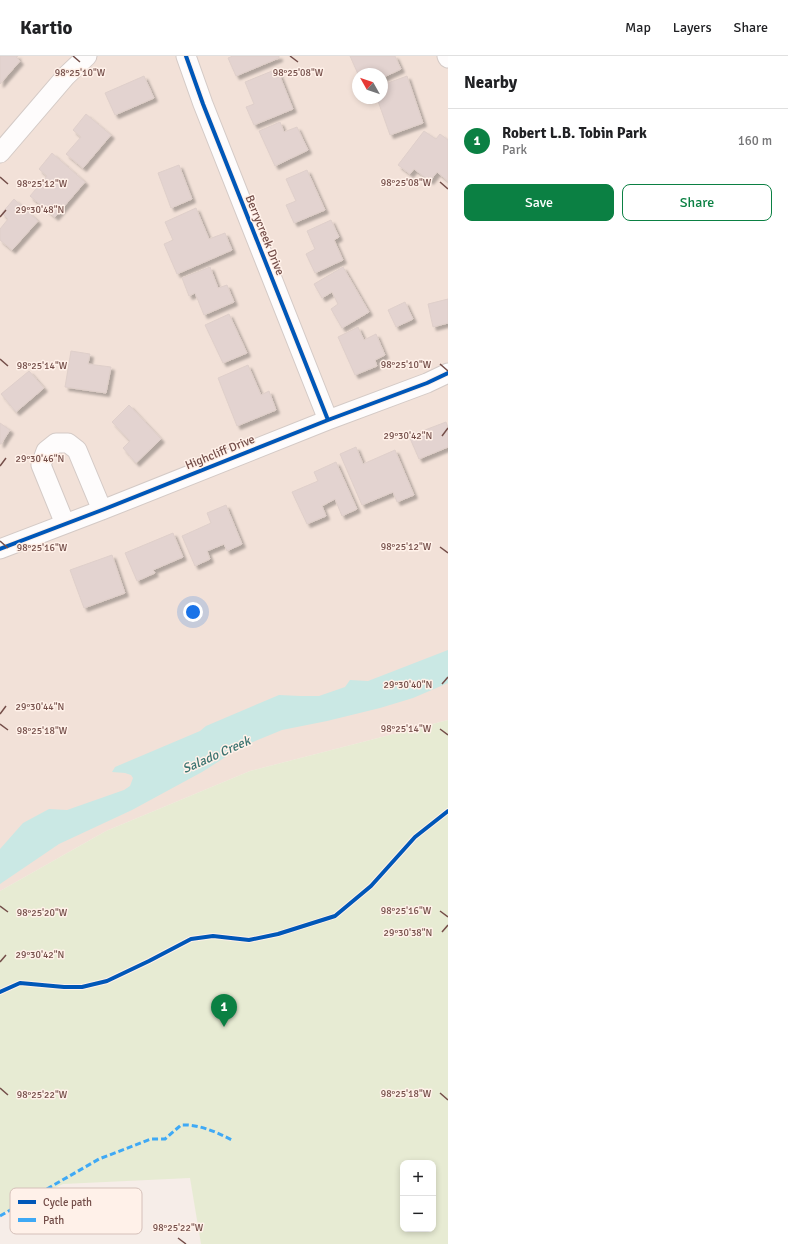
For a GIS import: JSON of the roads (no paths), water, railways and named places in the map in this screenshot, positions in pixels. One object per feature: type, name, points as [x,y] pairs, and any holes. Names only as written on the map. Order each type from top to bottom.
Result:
[{"type":"street","points":[[0,153],[66,76],[87,56]]},
{"type":"street","name":"Berrycreek Drive","points":[[186,56],[203,104],[328,420]]},
{"type":"street","name":"Highcliff Drive","points":[[0,549],[328,420],[427,383],[448,373]]},
{"type":"street","points":[[65,524],[41,465],[46,452],[56,443],[68,444],[77,450],[102,510]]},
{"type":"water","name":"Salado Creek","points":[[448,650],[448,683],[413,698],[327,721],[282,730],[243,746],[202,772],[132,810],[59,844],[0,884],[0,849],[23,823],[49,809],[67,810],[124,790],[130,786],[133,778],[131,775],[125,773],[112,772],[115,767],[200,731],[206,726],[279,695],[319,696],[345,687],[350,680],[368,681]]},
{"type":"place","name":"Robert L.B. Tobin Park","points":[[224,1027]]}]
